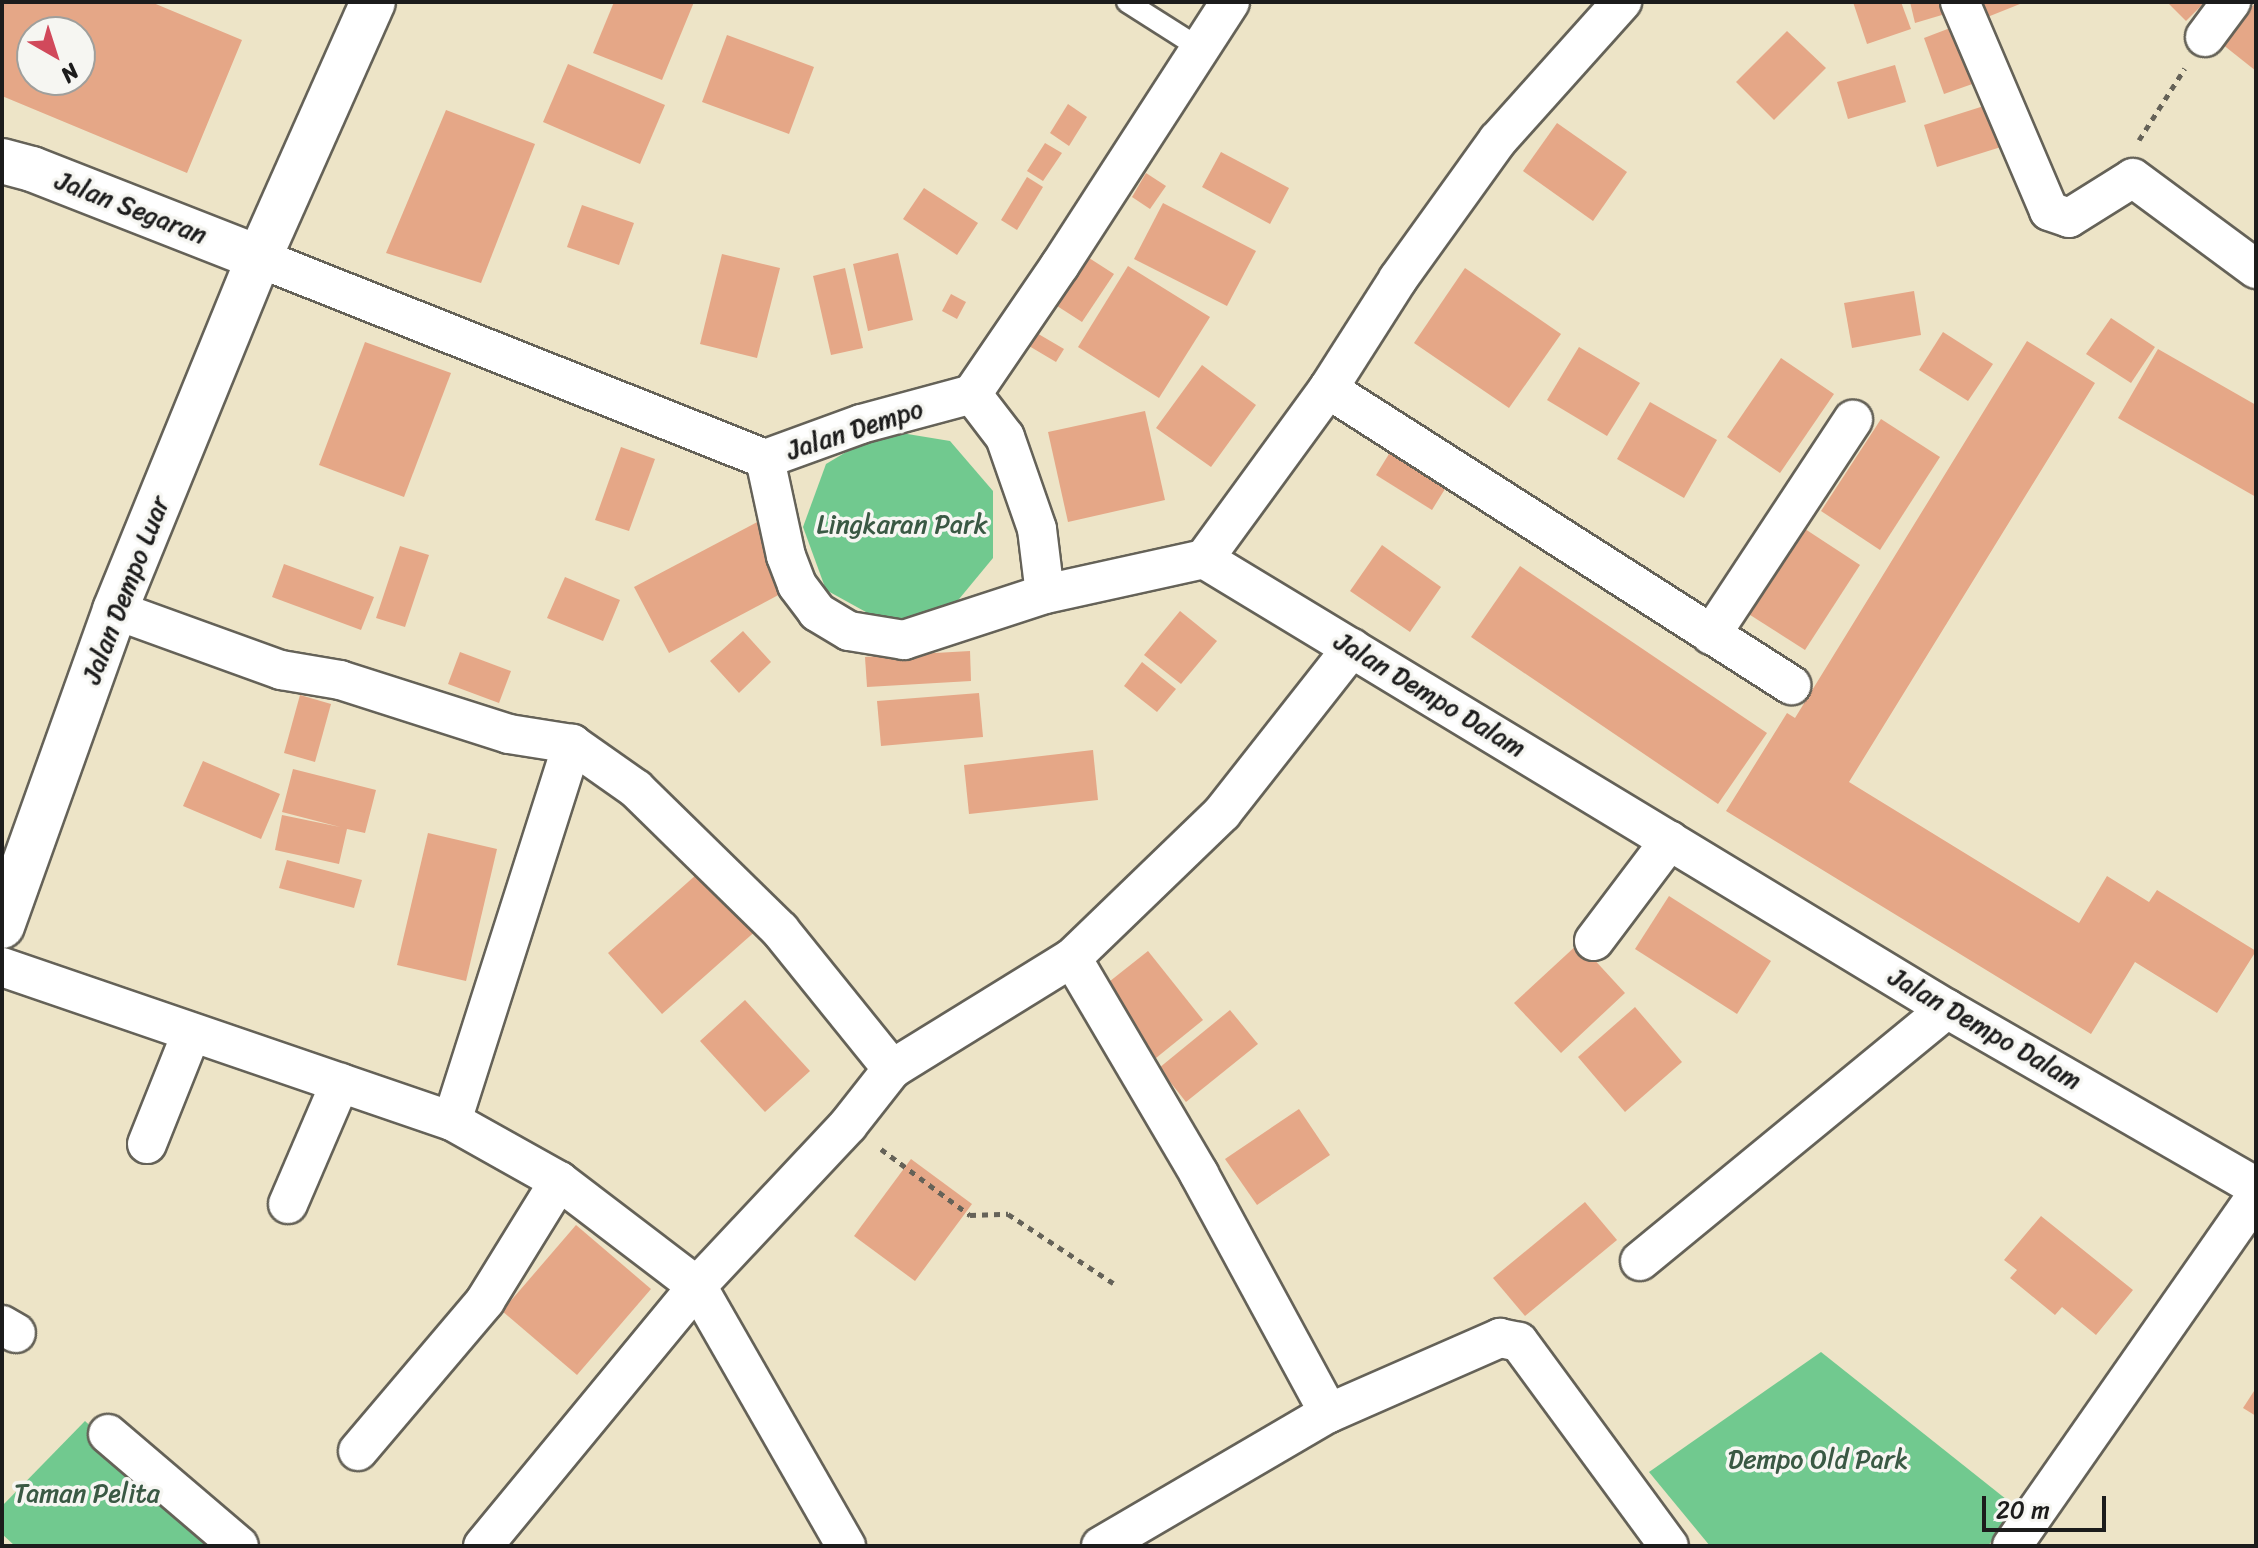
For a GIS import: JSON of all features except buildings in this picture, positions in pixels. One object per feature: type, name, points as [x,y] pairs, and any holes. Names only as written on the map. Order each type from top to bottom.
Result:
[{"type":"street","name":"Jalan Dempo Luar","points":[[2,926],[115,610],[259,258],[373,2]]},
{"type":"street","points":[[1045,594],[1037,529],[1011,452],[1005,437],[972,394],[1060,265],[1230,2]]},
{"type":"street","points":[[765,459],[786,556],[797,585],[817,612],[849,631],[904,640],[1045,594],[1204,559],[1232,516],[1328,389],[1398,279],[1498,140],[1622,2]]},
{"type":"street","points":[[1960,2],[2049,211],[2069,218],[2133,178],[2256,269]]},
{"type":"street","points":[[2205,37],[2231,2]]},
{"type":"street","name":"Jalan Segaran","points":[[2,161],[32,169],[259,258]]},
{"type":"street","name":"Jalan Dempo","points":[[259,258],[765,459],[861,424],[972,394]]},
{"type":"street","points":[[1328,389],[1791,685]]},
{"type":"street","points":[[1711,635],[1853,420]]},
{"type":"street","name":"Jalan Dempo Dalam","points":[[1204,559],[1947,1009],[2256,1187]]},
{"type":"street","points":[[115,610],[281,670],[340,680],[497,731],[572,744],[636,789],[758,907],[892,1069]]},
{"type":"street","points":[[483,1546],[697,1286],[848,1125],[892,1069],[1072,958],[1222,813],[1352,648]]},
{"type":"street","points":[[452,1121],[572,744]]},
{"type":"street","points":[[1594,941],[1670,840]]},
{"type":"street","points":[[1072,958],[1199,1174],[1329,1413]]},
{"type":"street","points":[[2,967],[452,1121],[559,1181],[697,1286],[846,1546]]},
{"type":"street","points":[[1640,1261],[1947,1009]]},
{"type":"street","points":[[147,1144],[191,1034]]},
{"type":"street","points":[[288,1204],[340,1083]]},
{"type":"street","points":[[358,1451],[485,1301],[559,1181]]},
{"type":"street","points":[[2012,1546],[2256,1196]]},
{"type":"street","points":[[1101,1546],[1329,1413],[1500,1338],[1519,1342],[1669,1546]]},
{"type":"street","points":[[108,1434],[239,1546]]},
{"type":"lane","points":[[1127,2],[1201,49]]},
{"type":"path","points":[[2133,178],[2131,152],[2205,37]]},
{"type":"path","points":[[848,1125],[970,1215],[1008,1214],[1113,1283]]},
{"type":"green space","name":"Lingkaran Park","points":[[883,430],[950,441],[993,491],[993,558],[950,610],[884,622],[826,590],[803,527],[826,464]]},
{"type":"green space","name":"Dempo Old Park","points":[[1821,1352],[2016,1507],[1988,1546],[1710,1546],[1649,1472]]},
{"type":"green space","name":"Taman Pelita","points":[[85,1421],[221,1546],[15,1546],[2,1534],[2,1506]]}]
